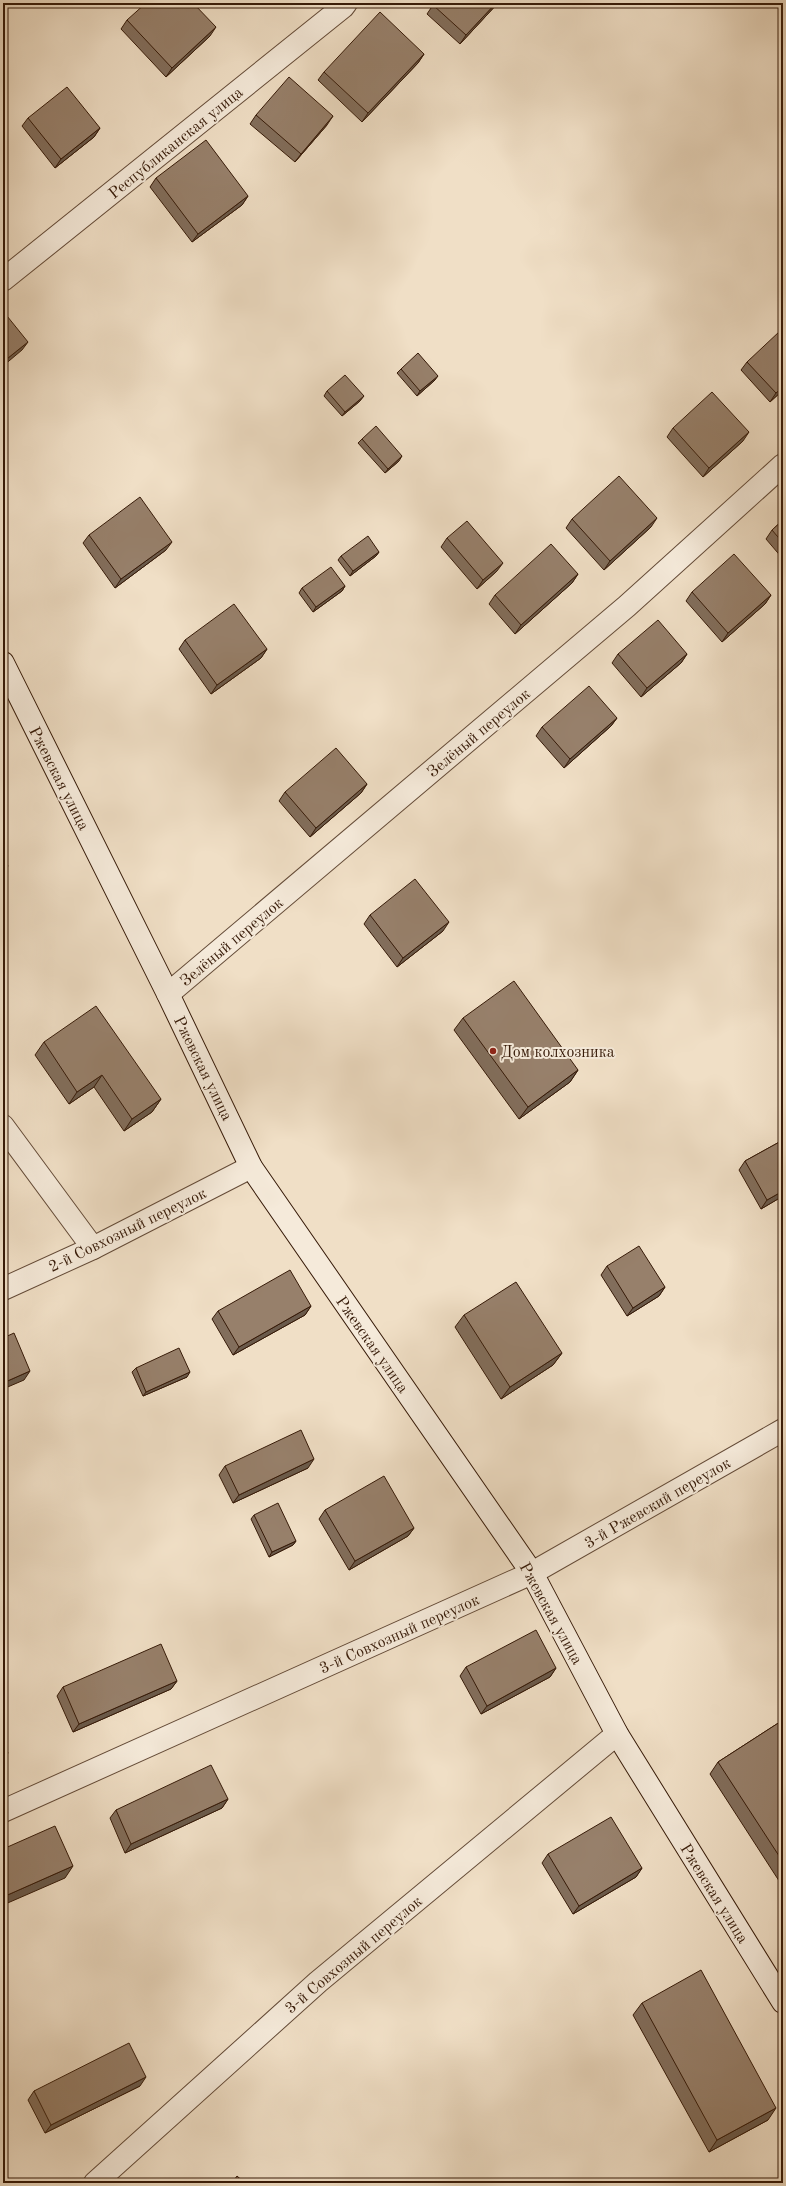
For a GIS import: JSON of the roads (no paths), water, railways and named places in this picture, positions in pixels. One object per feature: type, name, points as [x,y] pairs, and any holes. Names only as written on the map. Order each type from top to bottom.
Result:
[{"type":"street","name":"Республиканская улица","points":[[3,280],[343,7],[346,3]]},
{"type":"street","name":"Зелёный переулок","points":[[168,994],[626,606],[783,465]]},
{"type":"street","name":"Ржевская улица","points":[[3,663],[168,994],[251,1167],[532,1573],[617,1734],[783,2002]]},
{"type":"street","points":[[3,1126],[93,1248]]},
{"type":"street","name":"2-й Совхозный переулок","points":[[3,1289],[93,1248],[251,1167]]},
{"type":"street","name":"3-й Ржевский переулок","points":[[532,1573],[783,1430]]},
{"type":"street","name":"3-й Совхозный переулок","points":[[3,1811],[532,1573]]},
{"type":"street","name":"3-й Совхозный переулок","points":[[95,2183],[318,1982],[617,1734]]},
{"type":"place","name":"Дом колхозника","points":[[493,1051]]}]
